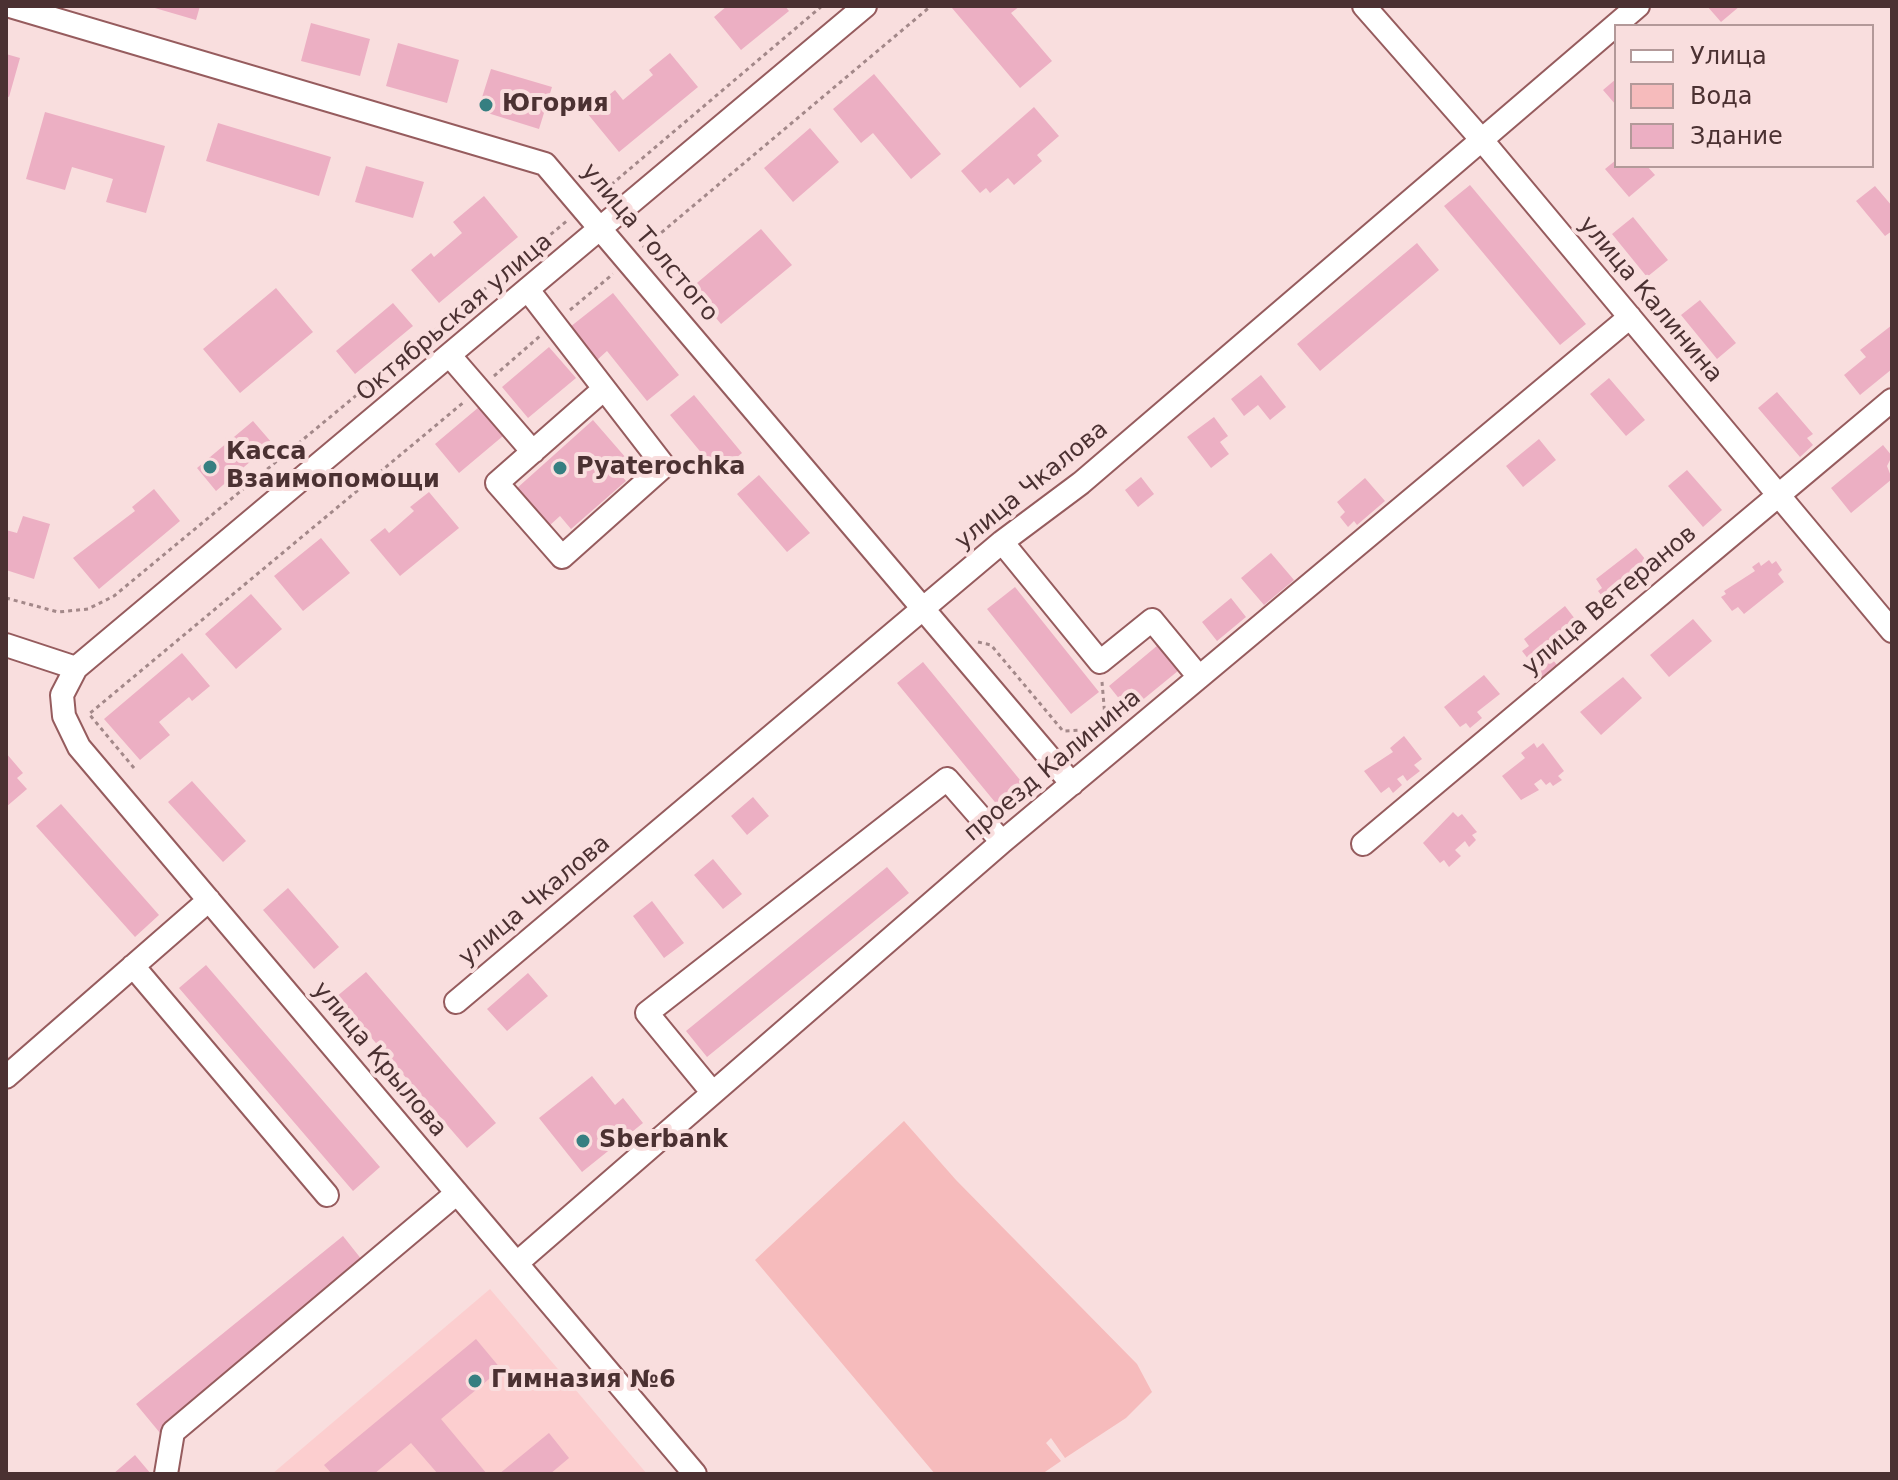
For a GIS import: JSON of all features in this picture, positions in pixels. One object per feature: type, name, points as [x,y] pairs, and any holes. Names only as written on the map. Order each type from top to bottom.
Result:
[{"type":"street","name":"улица Толстого","points":[[10,6],[539,161],[558,175],[943,635],[1072,784]]},
{"type":"street","name":"Октябрьская улица","points":[[76,668],[865,6]]},
{"type":"street","name":"улица Калинина","points":[[1364,6],[1481,139],[1892,631]]},
{"type":"street","name":"улица Чкалова","points":[[1617,24],[1638,6]]},
{"type":"street","name":"улица Чкалова","points":[[456,1002],[1002,542],[1081,483],[1614,26]]},
{"type":"street","points":[[528,290],[664,466],[562,557],[497,483],[604,389]]},
{"type":"street","name":"проезд Калинина","points":[[517,1263],[1002,842],[1630,317]]},
{"type":"street","points":[[450,356],[533,452]]},
{"type":"street","name":"улица Ветеранов","points":[[1363,844],[1892,400]]},
{"type":"street","points":[[1002,542],[1100,662],[1152,620],[1199,677]]},
{"type":"street","points":[[6,645],[76,668]]},
{"type":"street","name":"улица Крылова","points":[[76,668],[62,695],[70,734],[695,1474]]},
{"type":"street","points":[[712,1092],[647,1013],[947,779],[1002,842]]},
{"type":"street","points":[[6,1077],[209,900]]},
{"type":"street","points":[[133,966],[327,1195]]},
{"type":"street","points":[[166,1474],[173,1432],[457,1193]]},
{"type":"path","points":[[6,598],[58,612],[88,609],[114,596],[822,6]]},
{"type":"path","points":[[943,635],[991,645],[1063,731],[1106,729],[1117,719]]},
{"type":"path","points":[[1100,662],[1106,729]]},
{"type":"shaded area","name":"Гимназия №6","points":[[490,1289],[647,1474],[272,1474]]},
{"type":"water","points":[[904,1121],[956,1180],[1137,1364],[1152,1392],[1126,1418],[1065,1458],[1051,1438],[1046,1443],[1061,1461],[1042,1474],[935,1474],[755,1260]]},
{"type":"building","points":[[148,6],[200,6],[196,20]]},
{"type":"building","points":[[727,6],[785,6],[789,11],[741,50],[714,17]]},
{"type":"building","points":[[1020,6],[1011,13],[1052,61],[1020,88],[952,8]]},
{"type":"building","points":[[1707,6],[1740,6],[1721,22]]},
{"type":"building","points":[[311,23],[370,39],[360,76],[301,61]]},
{"type":"building","points":[[398,43],[459,60],[447,103],[386,86]]},
{"type":"building","points":[[670,53],[698,87],[619,152],[587,113],[615,90],[623,100],[653,75],[649,70]]},
{"type":"building","points":[[6,54],[20,58],[9,97],[6,96]]},
{"type":"building","points":[[491,69],[552,87],[539,129],[478,110]]},
{"type":"building","points":[[874,74],[941,154],[911,179],[873,133],[861,143],[833,109]]},
{"type":"building","points":[[1614,81],[1614,103],[1603,90]]},
{"type":"building","points":[[1034,107],[1059,136],[1037,155],[1042,161],[1014,185],[1008,178],[990,193],[986,188],[980,193],[961,171]]},
{"type":"building","points":[[45,112],[165,146],[146,213],[106,202],[113,179],[72,167],[65,190],[26,179]]},
{"type":"building","points":[[218,123],[331,157],[319,196],[206,161]]},
{"type":"building","points":[[810,128],[839,162],[793,202],[764,168]]},
{"type":"building","points":[[1614,162],[1614,168],[1649,168],[1655,175],[1629,197],[1605,169]]},
{"type":"building","points":[[366,166],[424,182],[413,218],[355,202]]},
{"type":"building","points":[[1470,185],[1586,324],[1560,345],[1444,206]]},
{"type":"building","points":[[1875,186],[1892,206],[1892,231],[1885,236],[1856,201]]},
{"type":"building","points":[[484,196],[518,237],[439,303],[411,270],[431,253],[434,257],[462,233],[453,222]]},
{"type":"building","points":[[1633,217],[1668,260],[1647,277],[1612,234]]},
{"type":"building","points":[[761,229],[792,265],[721,324],[691,288]]},
{"type":"building","points":[[1417,243],[1439,270],[1320,371],[1297,344]]},
{"type":"building","points":[[276,288],[313,332],[240,393],[203,349]]},
{"type":"building","points":[[613,293],[679,375],[647,401],[607,351],[597,360],[570,327]]},
{"type":"building","points":[[1700,300],[1736,343],[1717,359],[1681,315]]},
{"type":"building","points":[[393,303],[413,326],[355,374],[336,351]]},
{"type":"building","points":[[1892,325],[1892,369],[1860,395],[1844,375],[1866,357],[1860,350]]},
{"type":"building","points":[[549,347],[576,378],[528,418],[502,387]]},
{"type":"building","points":[[1261,375],[1286,407],[1270,420],[1258,405],[1244,416],[1231,399]]},
{"type":"building","points":[[1609,378],[1645,420],[1626,436],[1590,394]]},
{"type":"building","points":[[1777,392],[1813,434],[1807,438],[1813,445],[1800,457],[1758,408]]},
{"type":"building","points":[[694,395],[742,453],[718,473],[670,415]]},
{"type":"building","points":[[479,407],[503,436],[459,473],[435,444]]},
{"type":"building","points":[[1214,417],[1228,436],[1220,442],[1229,454],[1211,468],[1187,437]]},
{"type":"building","points":[[593,420],[626,458],[615,468],[626,481],[571,529],[560,516],[549,526],[516,489]]},
{"type":"building","points":[[253,421],[272,443],[216,491],[197,468]]},
{"type":"building","points":[[1539,439],[1556,460],[1523,487],[1506,466]]},
{"type":"building","points":[[1883,445],[1892,456],[1887,466],[1892,479],[1851,513],[1831,488]]},
{"type":"building","points":[[1687,470],[1722,510],[1703,527],[1668,486]]},
{"type":"building","points":[[759,475],[810,533],[787,552],[737,494]]},
{"type":"building","points":[[1141,477],[1154,494],[1138,507],[1125,490]]},
{"type":"building","points":[[1365,478],[1385,501],[1357,525],[1354,521],[1348,527],[1340,517],[1345,512],[1337,502]]},
{"type":"building","points":[[154,489],[180,521],[99,589],[73,558],[135,511],[132,507]]},
{"type":"building","points":[[429,492],[459,528],[400,576],[370,540],[385,528],[389,533],[414,511],[410,507]]},
{"type":"building","points":[[23,516],[50,524],[34,579],[6,570],[6,530],[17,533]]},
{"type":"building","points":[[321,538],[350,573],[303,611],[274,576]]},
{"type":"building","points":[[1636,548],[1655,571],[1610,606],[1598,591],[1602,588],[1596,579]]},
{"type":"building","points":[[1271,553],[1294,580],[1264,605],[1241,578]]},
{"type":"building","points":[[1769,560],[1772,564],[1776,561],[1782,570],[1778,574],[1784,582],[1744,614],[1738,607],[1732,611],[1721,597],[1726,594],[1724,591],[1755,571],[1752,567],[1759,562],[1761,566]]},
{"type":"building","points":[[1015,587],[1099,692],[1071,714],[987,609]]},
{"type":"building","points":[[251,594],[282,629],[236,669],[205,634]]},
{"type":"building","points":[[1231,598],[1246,617],[1217,641],[1202,622]]},
{"type":"building","points":[[1565,606],[1582,628],[1549,655],[1557,665],[1542,677],[1522,651],[1529,646],[1524,639]]},
{"type":"building","points":[[1693,619],[1712,641],[1669,677],[1650,655]]},
{"type":"building","points":[[1164,640],[1184,666],[1129,711],[1109,686]]},
{"type":"building","points":[[182,653],[210,686],[192,701],[189,697],[159,722],[170,735],[140,760],[104,719]]},
{"type":"building","points":[[923,662],[1025,786],[999,807],[897,683]]},
{"type":"building","points":[[1484,675],[1500,694],[1477,712],[1482,718],[1470,728],[1466,723],[1460,727],[1444,707]]},
{"type":"building","points":[[1623,677],[1642,698],[1601,735],[1580,712]]},
{"type":"building","points":[[1404,736],[1422,759],[1414,765],[1420,771],[1407,781],[1403,775],[1397,779],[1402,785],[1393,793],[1389,787],[1381,793],[1364,771],[1393,752],[1390,748]]},
{"type":"building","points":[[1534,743],[1537,748],[1543,743],[1564,771],[1558,776],[1562,780],[1553,786],[1550,782],[1546,785],[1541,779],[1534,784],[1539,790],[1521,800],[1502,776],[1525,758],[1521,753]]},
{"type":"building","points":[[6,753],[23,773],[17,778],[27,789],[6,807]]},
{"type":"building","points":[[192,781],[246,841],[223,862],[168,802]]},
{"type":"building","points":[[753,797],[769,816],[747,835],[731,816]]},
{"type":"building","points":[[61,804],[159,915],[135,937],[36,826]]},
{"type":"building","points":[[1453,812],[1458,817],[1462,814],[1477,832],[1472,835],[1476,840],[1469,847],[1465,841],[1455,850],[1461,856],[1449,867],[1444,860],[1440,863],[1423,843]]},
{"type":"building","points":[[713,859],[742,894],[723,909],[694,875]]},
{"type":"building","points":[[887,867],[909,893],[707,1057],[686,1031]]},
{"type":"building","points":[[288,888],[339,947],[314,969],[263,910]]},
{"type":"building","points":[[652,901],[684,943],[664,958],[633,916]]},
{"type":"building","points":[[206,965],[380,1167],[353,1191],[179,988]]},
{"type":"building","points":[[366,972],[496,1123],[467,1148],[336,997]]},
{"type":"building","points":[[528,973],[548,996],[507,1031],[487,1009]]},
{"type":"building","points":[[592,1076],[615,1105],[623,1098],[643,1123],[582,1172],[539,1118]]},
{"type":"building","points":[[343,1236],[366,1265],[160,1433],[136,1404]]},
{"type":"building","points":[[476,1339],[501,1369],[441,1419],[487,1474],[438,1474],[411,1443],[374,1474],[332,1474],[324,1465]]},
{"type":"building","points":[[549,1433],[569,1458],[550,1474],[499,1474]]},
{"type":"building","points":[[135,1455],[151,1474],[113,1474]]},
{"type":"place","name":"Югория","points":[[486,105]]},
{"type":"place","name":"Касса Взаимопомощи","points":[[210,467]]},
{"type":"place","name":"Pyaterochka","points":[[560,468]]},
{"type":"place","name":"Sberbank","points":[[583,1141]]},
{"type":"place","name":"Гимназия №6","points":[[475,1381]]}]
